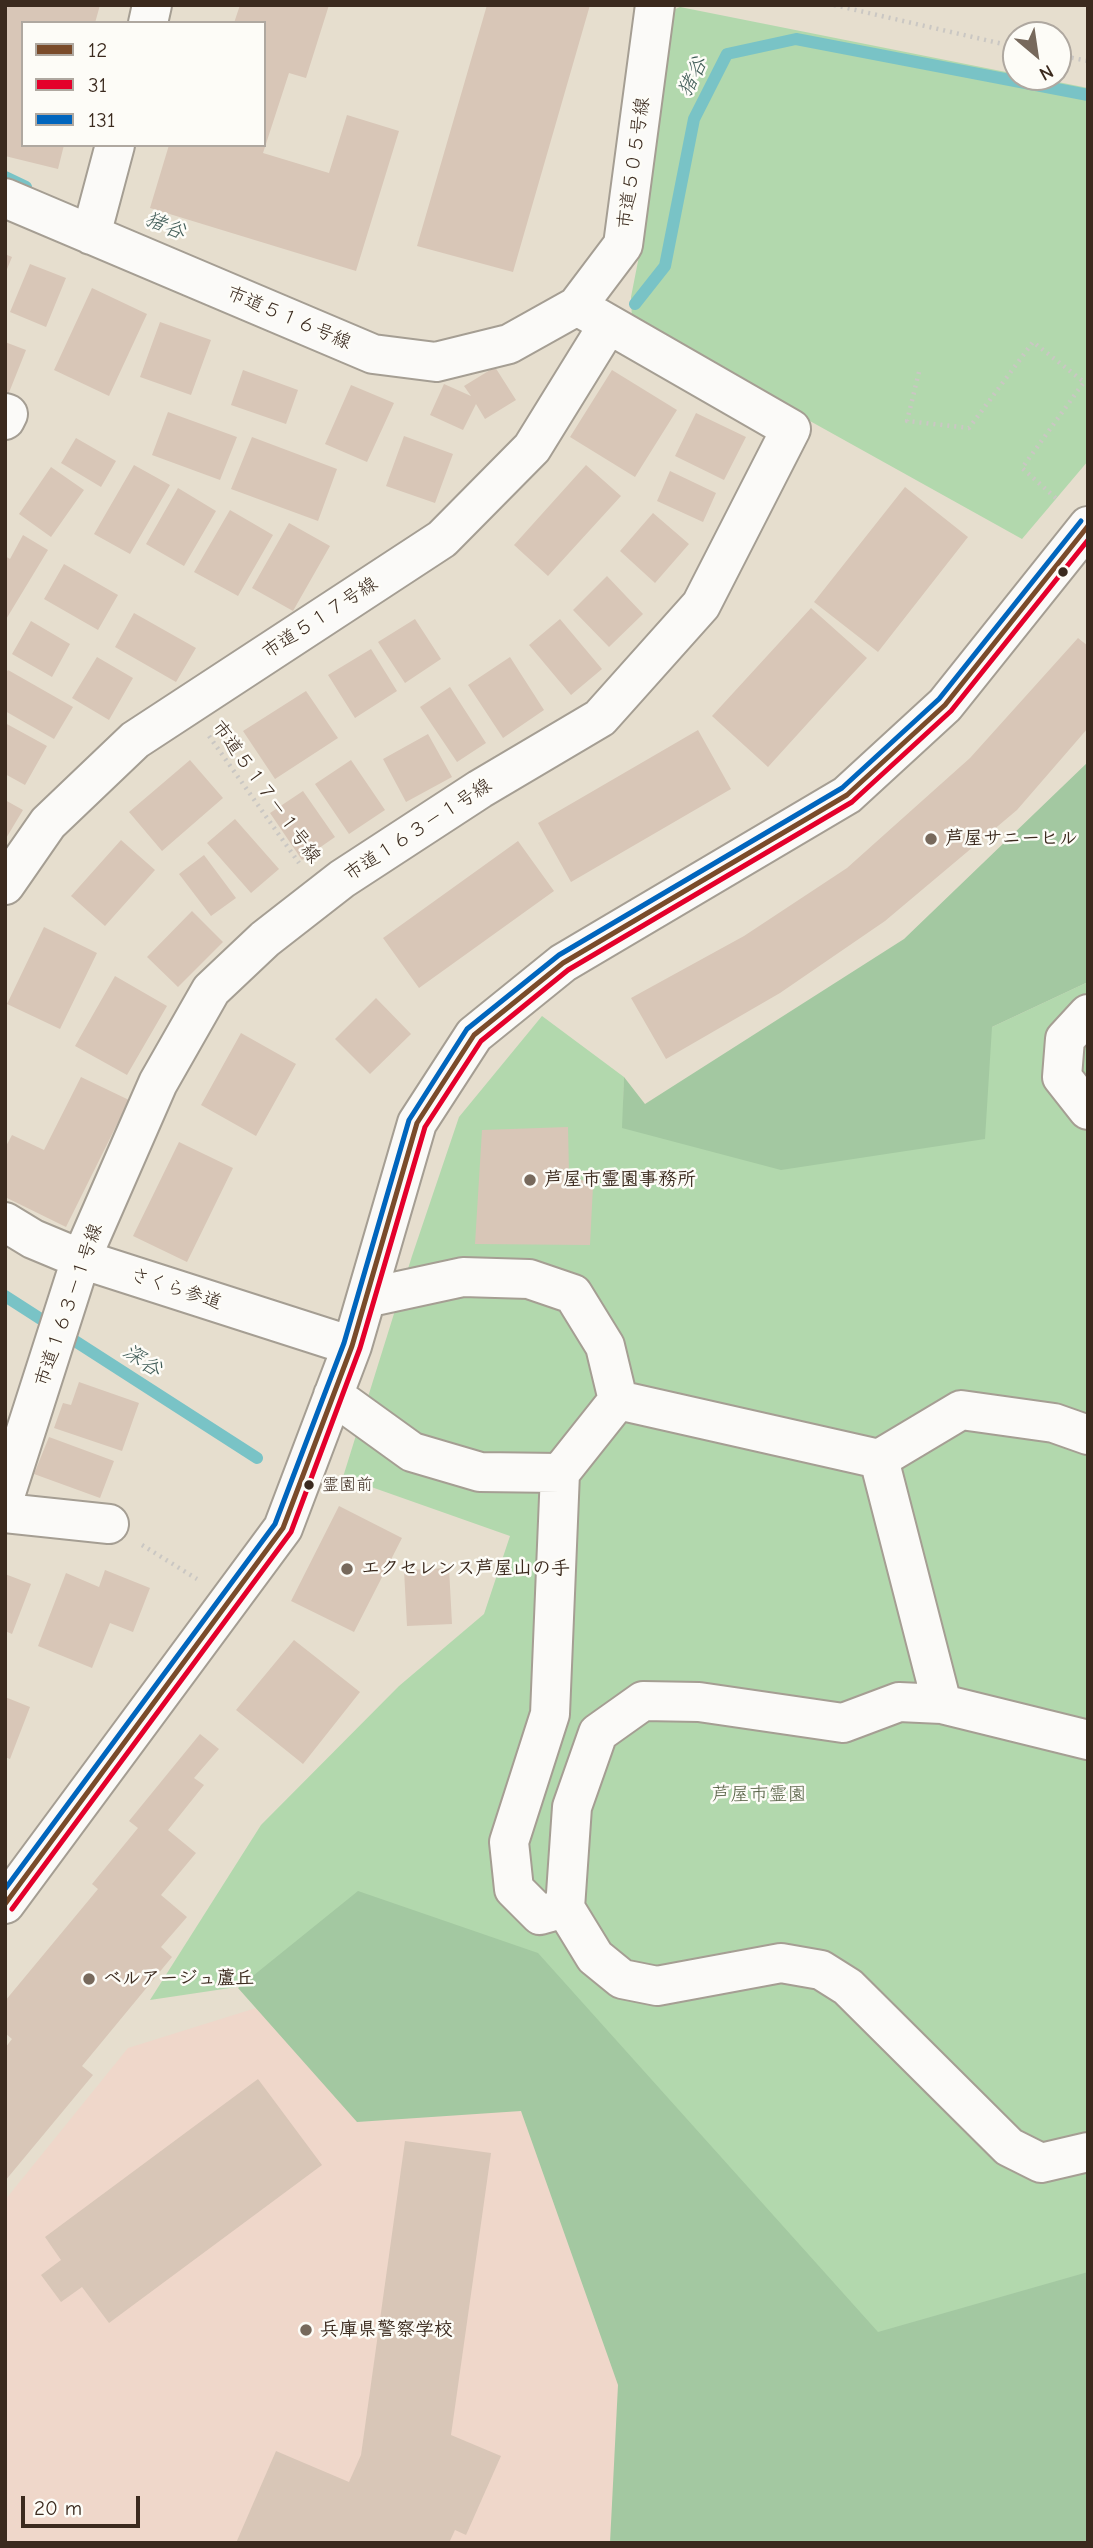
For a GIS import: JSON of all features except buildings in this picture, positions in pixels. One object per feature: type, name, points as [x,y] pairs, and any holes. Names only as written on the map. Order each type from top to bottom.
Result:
[{"type":"street","name":"市道５０５号線","points":[[592,316],[622,245],[655,5]]},
{"type":"street","points":[[91,235],[114,147]]},
{"type":"street","name":"市道５１６号線","points":[[5,198],[373,354],[436,362],[509,344],[592,316]]},
{"type":"street","name":"市道５１７号線","points":[[5,885],[48,823],[135,740],[442,539],[532,448],[592,316]]},
{"type":"street","name":"市道１６３－１号線","points":[[5,1496],[81,1259],[158,1083],[211,990],[265,939],[322,895],[480,789],[600,718],[701,605],[791,429],[592,316]]},
{"type":"street","points":[[5,413],[8,414],[5,420]]},
{"type":"street","points":[[5,1904],[283,1528],[352,1346],[417,1124],[474,1035],[563,963],[846,795],[945,705],[1074,514]]},
{"type":"street","points":[[1088,1014],[1065,1039],[1062,1077],[1088,1110]]},
{"type":"street","name":"さくら参道","points":[[5,1222],[33,1239],[81,1259],[352,1346]]},
{"type":"street","points":[[366,1298],[463,1277],[528,1279],[573,1294],[605,1346],[618,1400]]},
{"type":"street","points":[[333,1395],[412,1452],[480,1472],[560,1473]]},
{"type":"street","points":[[618,1400],[879,1459],[961,1410],[1054,1423],[1088,1435]]},
{"type":"street","points":[[565,1909],[540,1915],[514,1889],[509,1843],[550,1714],[560,1473],[618,1400]]},
{"type":"street","points":[[879,1459],[942,1704]]},
{"type":"street","points":[[5,1513],[109,1524]]},
{"type":"street","points":[[1088,1740],[942,1704],[899,1702],[843,1723],[699,1702],[643,1701],[598,1733],[572,1807],[565,1909],[595,1957],[622,1979],[657,1986],[781,1963],[821,1969],[848,1987],[1009,2147],[1041,2163],[1088,2152]]},
{"type":"path","points":[[834,5],[1002,44]]},
{"type":"path","points":[[919,372],[907,421],[969,428],[1033,342],[1084,382],[1022,468],[1074,514]]},
{"type":"path","name":"市道５１７－１号線","points":[[187,706],[322,895]]},
{"type":"path","points":[[109,1524],[195,1577]]},
{"type":"shaded area","name":"兵庫県警察学校","points":[[272,2003],[532,2105],[819,2543],[5,2543],[5,2200],[128,2048]]},
{"type":"green space","points":[[680,7],[1002,71],[1002,91],[1072,91],[1072,85],[1088,88],[1088,461],[1022,539],[632,322],[631,297],[640,251],[664,14]]},
{"type":"green space","points":[[1088,762],[1088,982],[992,1027],[985,1139],[781,1170],[622,1128],[624,1077],[645,1104],[904,939]]},
{"type":"green space","name":"芦屋市霊園","points":[[1088,982],[1088,2407],[848,2454],[411,1961],[150,2000],[261,1825],[399,1686],[484,1614],[510,1536],[343,1477],[412,1256],[459,1117],[542,1016],[624,1077],[623,1128],[992,1027]]},
{"type":"green space","points":[[358,1891],[538,1953],[878,2332],[1088,2272],[1088,2543],[610,2543],[618,2385],[521,2111],[357,2122],[238,1988]]},
{"type":"waterway","name":"猪谷","points":[[635,304],[665,266],[694,119],[727,54],[796,39],[1088,95]]},
{"type":"waterway","name":"猪谷","points":[[5,177],[26,187]]},
{"type":"waterway","name":"深谷","points":[[5,1296],[257,1458]]},
{"type":"transit line","name":"131","points":[[5,1889],[275,1524],[344,1343],[409,1120],[467,1029],[559,955],[842,788],[939,699],[1081,521]]},
{"type":"transit line","name":"12","points":[[5,1904],[283,1528],[352,1346],[417,1123],[474,1035],[563,963],[847,795],[945,705],[1088,526]]},
{"type":"transit line","name":"31","points":[[12,1909],[291,1532],[360,1348],[425,1127],[481,1041],[568,970],[852,802],[951,711],[1088,540]]},
{"type":"place","name":"芦屋サニーヒル","points":[[931,839]]},
{"type":"place","name":"芦屋市霊園事務所","points":[[530,1180]]},
{"type":"place","name":"霊園前","points":[[309,1485]]},
{"type":"place","name":"エクセレンス芦屋山の手","points":[[347,1569]]},
{"type":"place","name":"ベルアージュ蘆丘","points":[[89,1979]]},
{"type":"place","name":"兵庫県警察学校","points":[[306,2330]]}]
